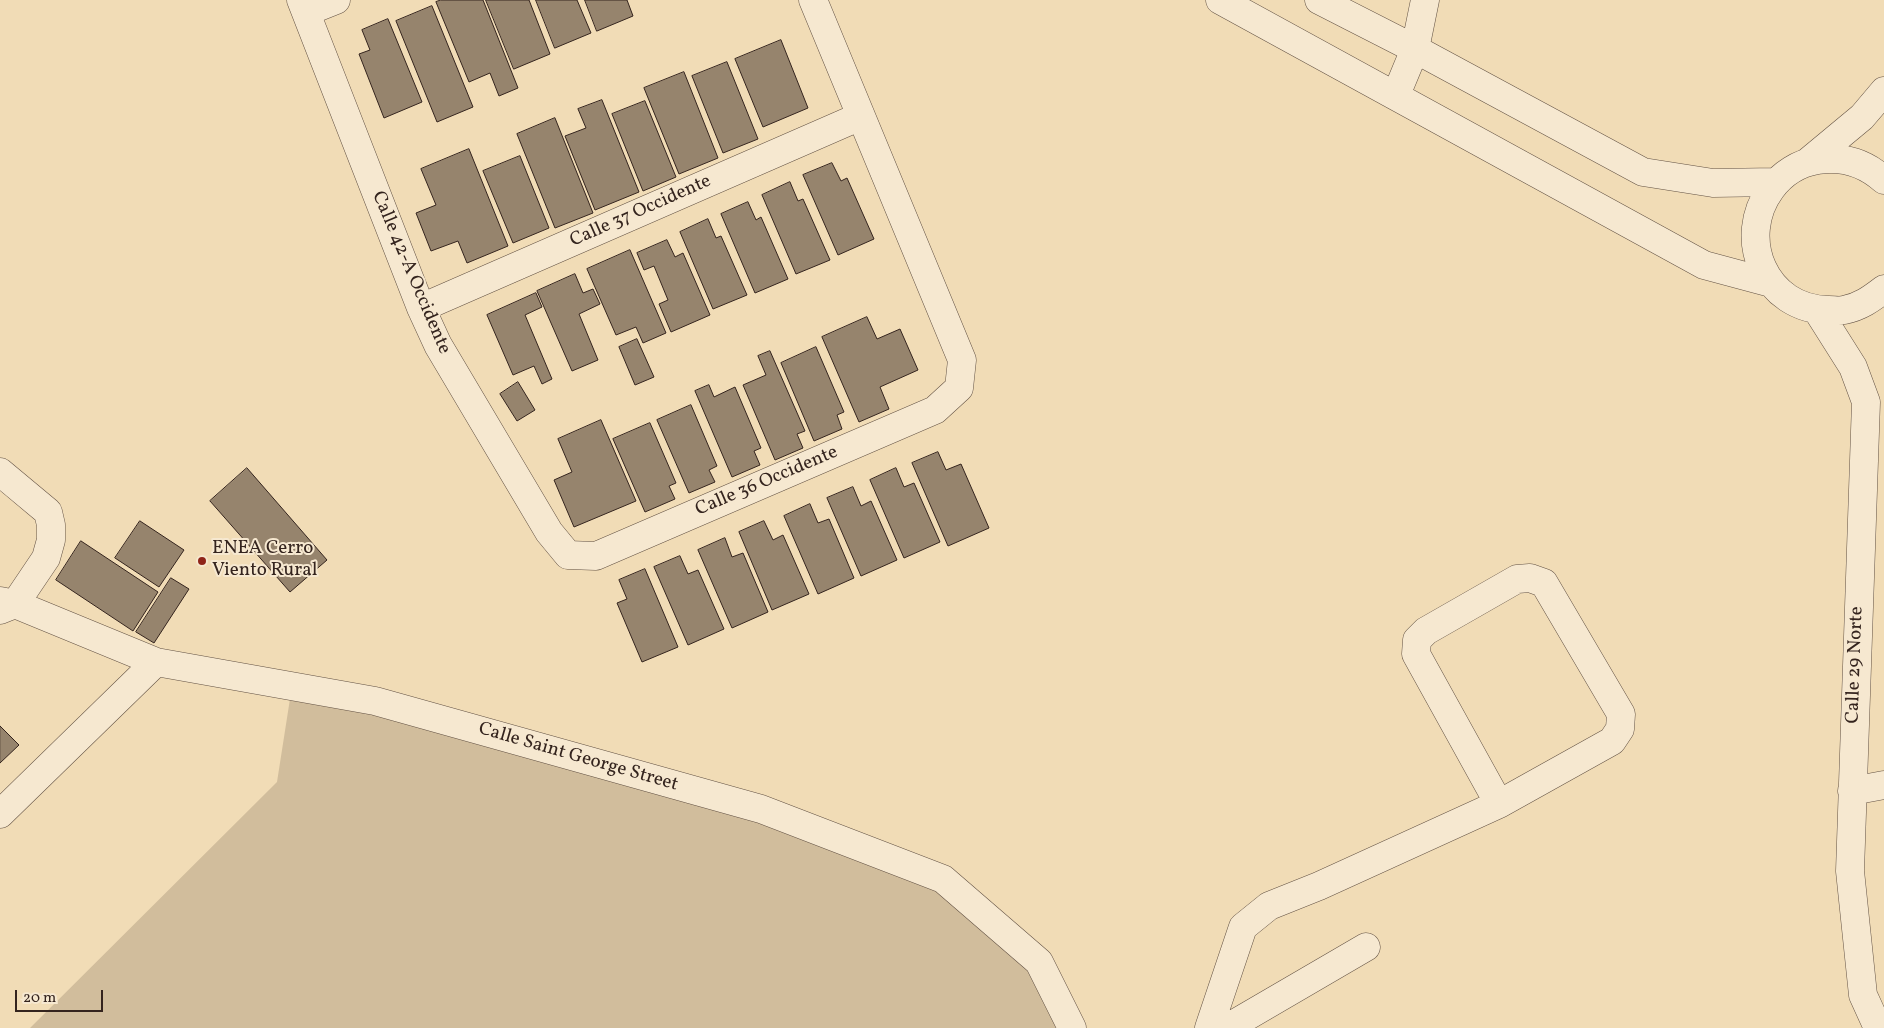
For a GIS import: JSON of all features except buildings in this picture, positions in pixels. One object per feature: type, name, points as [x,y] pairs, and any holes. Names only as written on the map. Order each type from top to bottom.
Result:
[{"type":"street","points":[[303,6],[336,0]]},
{"type":"street","points":[[813,0],[861,116]]},
{"type":"street","points":[[1220,0],[1704,265],[1772,283]]},
{"type":"street","points":[[1319,0],[1415,49],[1643,172],[1713,183],[1776,182]]},
{"type":"street","points":[[1396,96],[1415,49],[1425,0]]},
{"type":"street","name":"Calle 42-A Occidente","points":[[303,6],[421,308],[438,345],[549,532],[568,554]]},
{"type":"street","points":[[1884,91],[1873,114],[1809,161],[1791,170],[1776,182],[1763,200],[1756,221],[1755,243],[1760,265],[1772,283],[1785,296],[1800,305],[1818,310],[1843,310],[1867,302],[1884,289]]},
{"type":"street","name":"Calle 37 Occidente","points":[[421,308],[861,116]]},
{"type":"street","name":"Calle 36 Occidente","points":[[568,554],[596,556],[606,552],[935,410],[958,388],[962,360],[861,116]]},
{"type":"street","points":[[1809,161],[1832,158],[1854,162],[1875,171],[1884,180]]},
{"type":"street","name":"Calle 29 Norte","points":[[1818,310],[1853,368],[1866,402],[1850,871],[1863,995],[1878,1028]]},
{"type":"street","points":[[0,472],[48,512],[51,525],[51,540],[46,558],[5,605]]},
{"type":"street","points":[[1209,1028],[1243,927],[1269,906],[1319,886],[1499,804],[1612,741],[1620,729],[1621,714],[1544,583],[1530,578],[1517,580],[1426,631],[1417,640],[1416,654],[1499,804]]},
{"type":"street","name":"Calle Saint George Street","points":[[5,605],[156,662],[375,701],[762,809],[943,879],[1039,962],[1072,1028]]},
{"type":"street","points":[[0,814],[156,662]]},
{"type":"street","points":[[1852,791],[1884,785]]},
{"type":"street","points":[[1227,1028],[1366,946]]},
{"type":"shaded area","points":[[292,686],[375,701],[943,879],[1039,962],[1072,1028],[30,1028],[277,782]]},
{"type":"place","name":"ENEA Cerro Viento Rural","points":[[202,561]]}]
